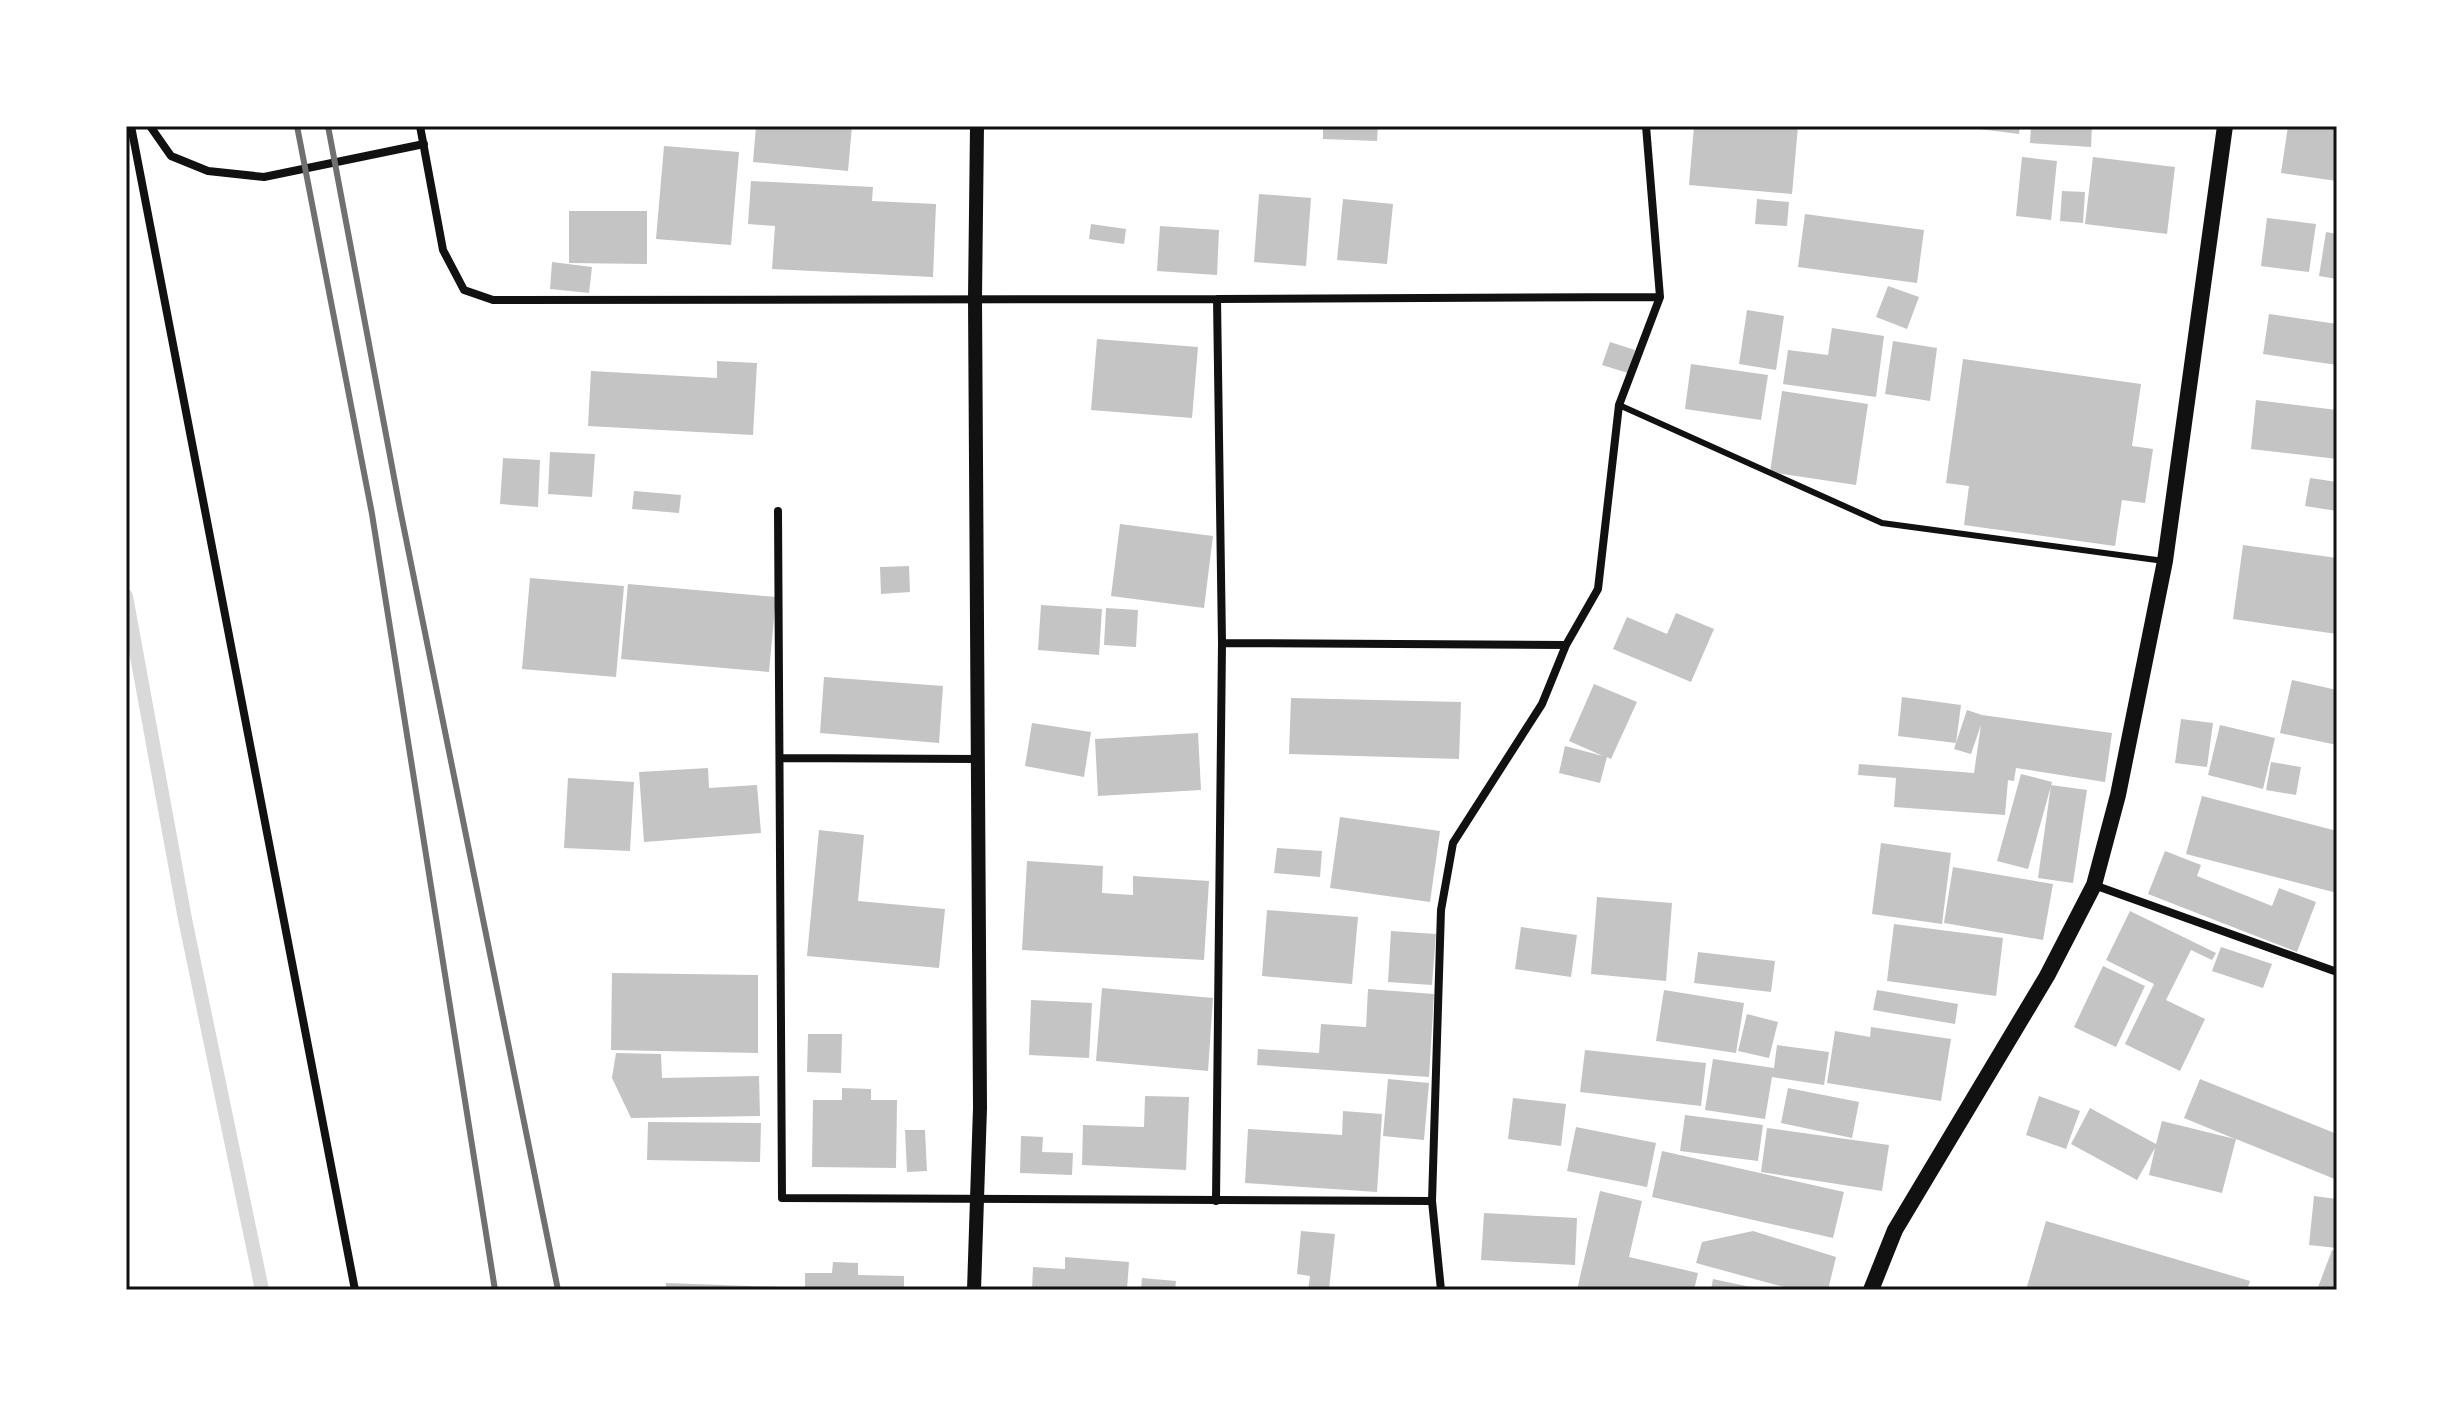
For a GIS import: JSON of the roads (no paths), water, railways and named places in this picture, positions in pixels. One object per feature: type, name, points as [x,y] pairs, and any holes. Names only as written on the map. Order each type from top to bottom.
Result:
[{"type":"main road","points":[[1871,1290],[1895,1230],[2047,976],[2094,885],[2118,795],[2165,561],[2225,126]]},
{"type":"street","points":[[131,126],[355,1290]]},
{"type":"street","points":[[150,126],[171,156],[208,171],[264,177],[424,144]]},
{"type":"street","points":[[420,126],[443,250],[464,290],[493,300],[1660,297]]},
{"type":"street","points":[[974,1290],[980,1108],[975,298],[977,126]]},
{"type":"street","points":[[1441,1290],[1432,1201],[1441,910],[1453,843],[1542,704],[1566,645],[1598,589],[1619,405],[1660,297],[1646,126]]},
{"type":"street","points":[[1216,1201],[1222,643],[1217,299]]},
{"type":"street","points":[[778,511],[782,1198],[1432,1201]]},
{"type":"street","points":[[1222,643],[1566,645]]},
{"type":"street","points":[[781,758],[977,759]]},
{"type":"street","points":[[2094,885],[2337,972]]},
{"type":"lane","points":[[1619,405],[1882,523],[2165,561]]},
{"type":"waterway","points":[[126,596],[185,919],[262,1290]]},
{"type":"railway","points":[[297,126],[372,514],[495,1290]]},
{"type":"railway","points":[[328,126],[400,509],[558,1290]]}]
